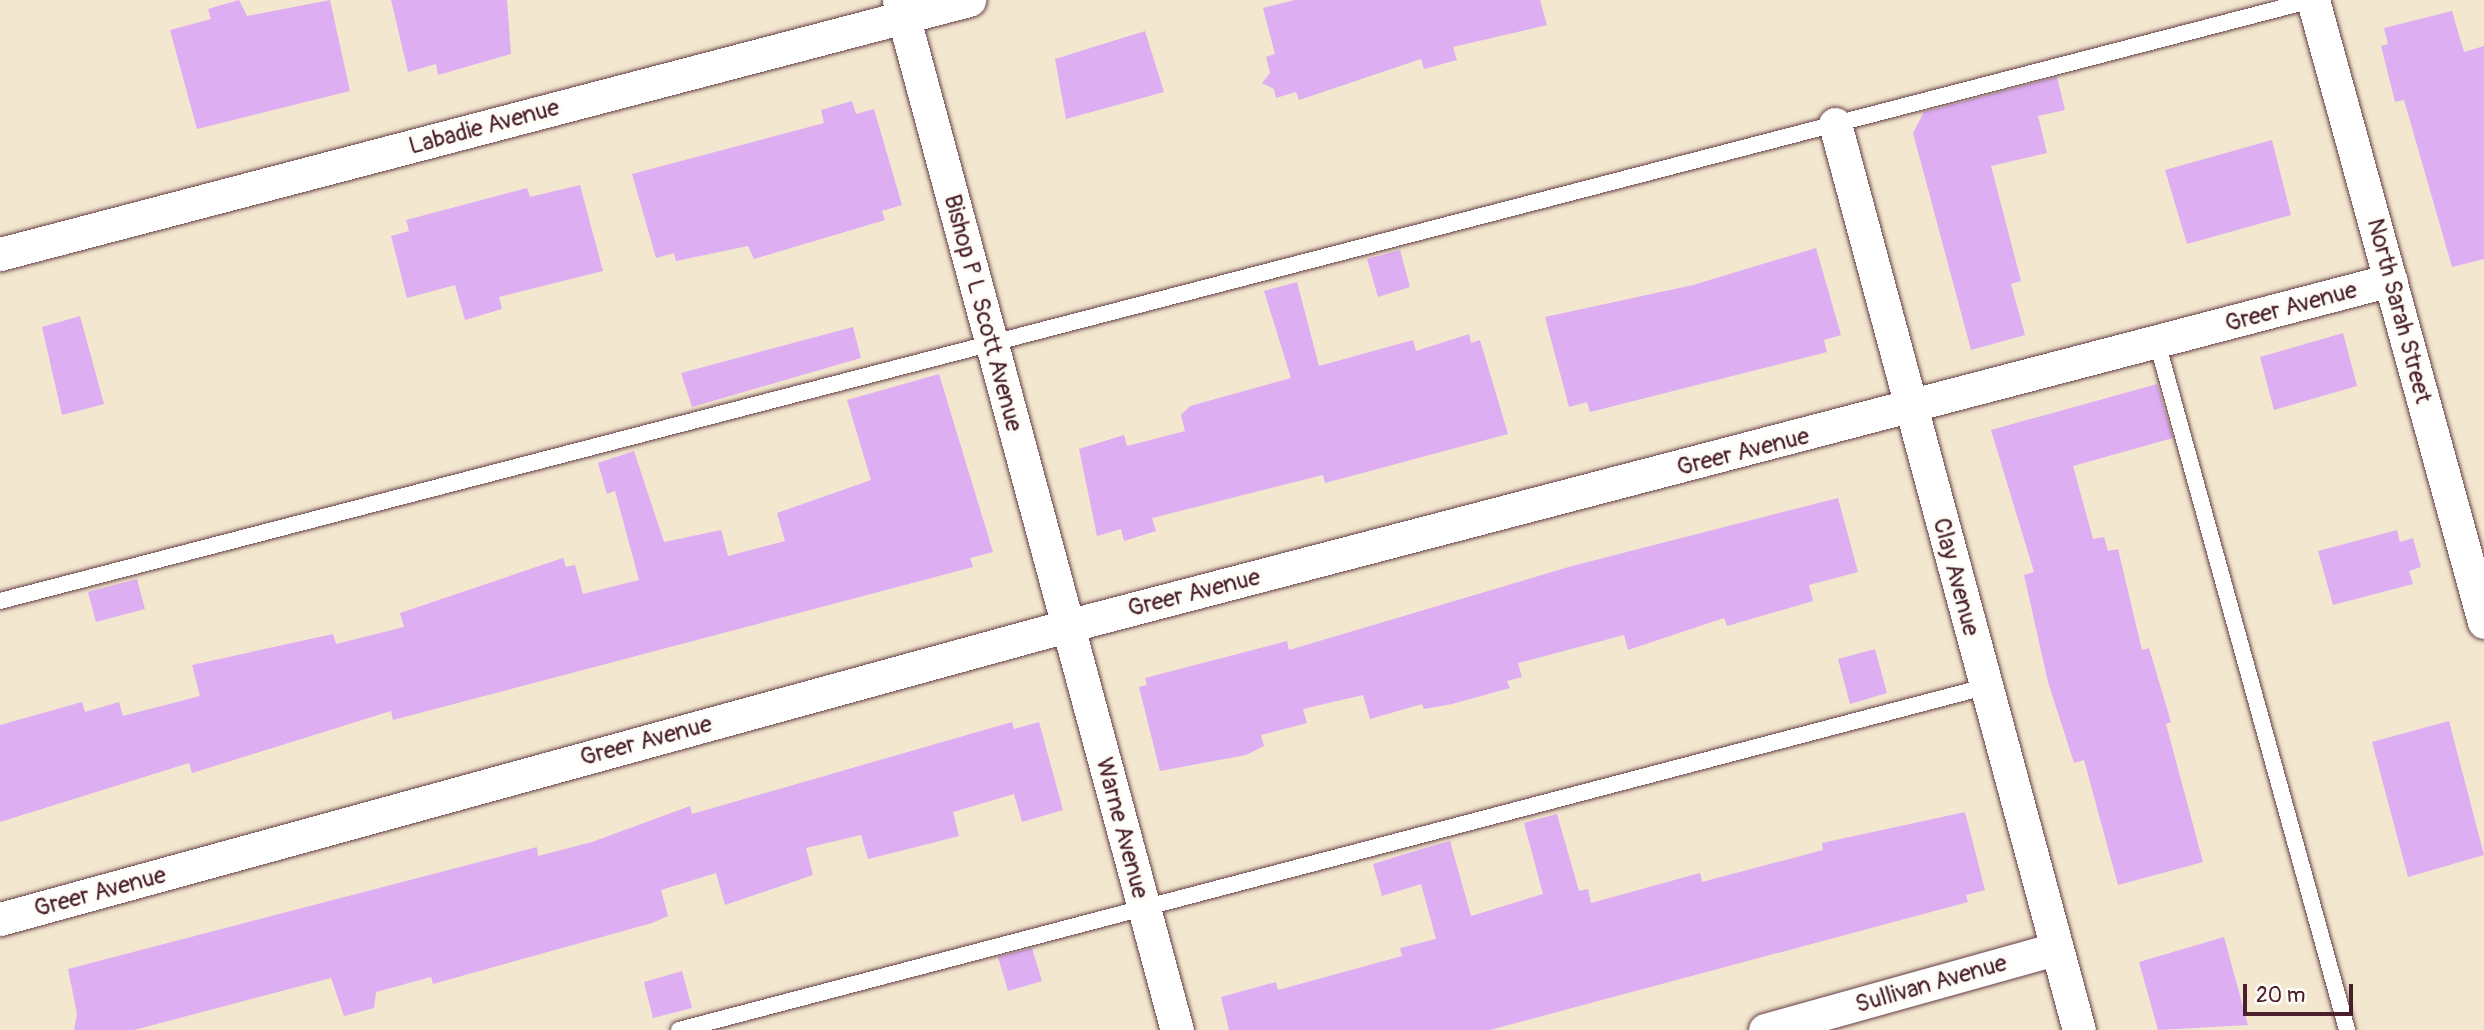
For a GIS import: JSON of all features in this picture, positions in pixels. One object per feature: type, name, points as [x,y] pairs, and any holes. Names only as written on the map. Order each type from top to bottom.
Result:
[{"type":"street","name":"Labadie Avenue","points":[[0,254],[902,9],[969,0]]},
{"type":"street","name":"North Sarah Street","points":[[2313,0],[2484,622]]},
{"type":"street","name":"Bishop P L Scott Avenue","points":[[902,9],[1067,626]]},
{"type":"street","name":"Clay Avenue","points":[[1835,124],[2079,1030]]},
{"type":"street","name":"Greer Avenue","points":[[0,919],[1067,626],[1910,409],[2391,280]]},
{"type":"street","name":"Warne Avenue","points":[[1067,626],[1177,1030]]},
{"type":"street","name":"Sullivan Avenue","points":[[1765,1030],[2056,949]]},
{"type":"lane","points":[[0,601],[993,346],[2313,0]]},
{"type":"lane","points":[[2157,342],[2347,1030]]},
{"type":"lane","points":[[679,1030],[1985,687]]},
{"type":"building","points":[[239,0],[247,16],[330,0],[350,91],[197,129],[170,30],[211,19],[208,9]]},
{"type":"building","points":[[391,0],[507,0],[511,54],[438,75],[436,64],[408,72]]},
{"type":"building","points":[[1295,0],[1540,0],[1547,25],[1453,47],[1457,60],[1424,69],[1421,59],[1299,100],[1296,92],[1276,98],[1274,89],[1262,83],[1270,73],[1266,57],[1275,54],[1263,8]]},
{"type":"building","points":[[2452,11],[2464,52],[2484,46],[2484,259],[2452,267],[2404,100],[2395,102],[2381,46],[2388,44],[2384,28]]},
{"type":"building","points":[[1145,31],[1164,92],[1066,119],[1055,59]]},
{"type":"building","points":[[2057,77],[2065,110],[2038,116],[2047,153],[1991,166],[2021,281],[2011,284],[2025,335],[1971,350],[1913,133],[1924,112]]},
{"type":"building","points":[[852,101],[856,114],[874,109],[902,205],[882,211],[885,220],[754,259],[748,246],[676,261],[674,253],[656,258],[632,174],[824,123],[821,110]]},
{"type":"building","points":[[2272,140],[2291,215],[2187,244],[2165,170]]},
{"type":"building","points":[[580,185],[603,271],[499,297],[502,309],[465,320],[455,285],[407,298],[391,236],[409,231],[406,220],[527,188],[530,197]]},
{"type":"building","points":[[1816,248],[1841,335],[1824,340],[1827,352],[1590,412],[1587,402],[1569,407],[1545,317],[1693,285]]},
{"type":"building","points":[[1400,250],[1410,287],[1378,297],[1367,259]]},
{"type":"building","points":[[1297,282],[1319,366],[1413,340],[1416,351],[1469,334],[1471,343],[1480,340],[1508,434],[1325,483],[1323,475],[1152,518],[1156,531],[1124,541],[1121,529],[1097,536],[1079,449],[1124,435],[1127,446],[1185,431],[1181,415],[1190,406],[1291,378],[1264,291]]},
{"type":"building","points":[[80,316],[104,404],[62,415],[42,327]]},
{"type":"building","points":[[853,327],[861,358],[692,407],[681,373]]},
{"type":"building","points":[[2343,333],[2357,386],[2274,410],[2260,357]]},
{"type":"building","points":[[939,374],[993,552],[970,558],[973,567],[393,720],[391,711],[192,773],[189,763],[0,822],[0,725],[82,702],[85,712],[119,702],[123,716],[200,696],[192,665],[333,634],[336,644],[404,627],[400,613],[563,558],[566,567],[575,565],[583,594],[639,580],[615,491],[607,494],[598,463],[634,451],[664,542],[721,530],[728,556],[785,541],[777,513],[871,480],[847,400]]},
{"type":"building","points":[[2157,384],[2173,438],[2073,466],[2093,539],[2104,537],[2108,551],[2118,549],[2142,650],[2149,648],[2171,722],[2166,724],[2203,862],[2118,885],[2084,760],[2074,763],[2048,682],[2024,575],[2034,572],[1991,430]]},
{"type":"building","points":[[1838,498],[1858,572],[1809,585],[1813,601],[1727,626],[1724,618],[1628,650],[1624,635],[1518,663],[1522,677],[1507,681],[1510,688],[1452,704],[1424,709],[1422,704],[1370,719],[1363,695],[1303,709],[1307,723],[1261,735],[1264,746],[1246,755],[1160,771],[1139,687],[1147,685],[1145,678],[1287,641],[1289,650],[1572,566]]},
{"type":"building","points":[[2397,530],[2400,542],[2413,538],[2421,567],[2409,571],[2413,584],[2333,605],[2318,551]]},
{"type":"building","points":[[137,579],[145,609],[96,622],[88,592]]},
{"type":"building","points":[[1875,649],[1887,693],[1850,704],[1838,659]]},
{"type":"building","points":[[2449,721],[2484,855],[2408,877],[2372,742]]},
{"type":"building","points":[[1012,722],[1014,729],[1039,722],[1063,810],[1022,822],[1014,794],[953,812],[959,836],[868,859],[861,835],[806,848],[813,875],[725,905],[716,873],[661,890],[668,916],[652,923],[433,984],[431,977],[376,992],[374,1008],[344,1016],[331,978],[134,1030],[74,1030],[77,1014],[68,969],[537,847],[538,856],[592,842],[690,806],[692,814]]},
{"type":"building","points":[[1965,812],[1985,890],[1966,895],[1968,902],[1490,1030],[1229,1030],[1221,997],[1276,982],[1278,990],[1402,956],[1400,948],[1436,939],[1421,884],[1382,896],[1373,864],[1425,848],[1450,841],[1471,916],[1543,894],[1524,823],[1557,814],[1579,891],[1588,889],[1591,903],[1700,873],[1702,882],[1823,850],[1822,843]]},
{"type":"building","points":[[2224,937],[2248,1025],[2158,1030],[2139,962]]},
{"type":"building","points":[[1032,948],[1042,981],[1008,991],[998,957]]},
{"type":"building","points":[[682,971],[692,1008],[653,1018],[644,982]]}]
